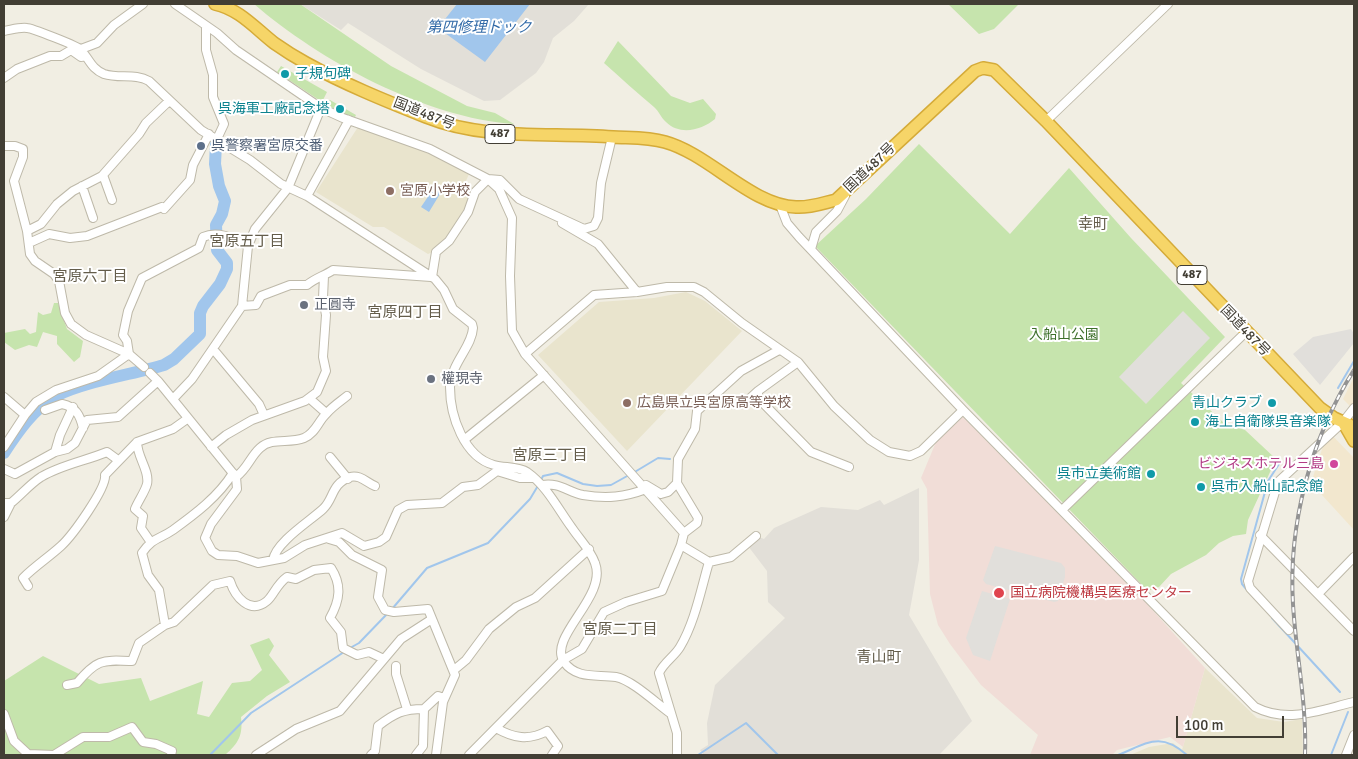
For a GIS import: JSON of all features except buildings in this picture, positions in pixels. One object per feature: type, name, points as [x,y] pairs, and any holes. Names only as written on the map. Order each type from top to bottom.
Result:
[{"type":"highway","name":"国道487号","points":[[215,4],[230,6],[276,44],[306,63],[339,80],[449,126],[504,134],[648,138],[667,142],[706,161],[750,191],[780,204],[795,207],[810,206],[836,200],[847,192],[856,181],[974,71],[983,68],[994,70],[1046,121],[1320,408],[1354,427]]},
{"type":"highway","name":"国道487号","points":[[1342,422],[1354,441]]},
{"type":"street","points":[[4,78],[17,69],[50,56],[60,56],[71,50],[81,57],[83,52],[97,43],[114,25],[143,4]]},
{"type":"street","points":[[175,4],[236,50],[320,108],[417,143],[488,179],[499,189],[512,218],[510,318],[512,331],[525,354],[684,533]]},
{"type":"street","points":[[1046,121],[1168,4]]},
{"type":"street","points":[[206,26],[206,50],[213,75],[213,97],[224,124],[217,139]]},
{"type":"street","points":[[4,31],[25,28],[35,30],[49,38],[75,45],[83,52],[94,68],[105,75],[142,77],[192,124],[288,188],[307,196],[432,277],[444,290],[453,309],[472,324],[474,328],[457,361],[450,385],[456,420],[464,440],[481,459],[493,465],[522,470],[542,485],[589,549],[598,573],[593,592],[560,644],[563,660],[569,667],[591,677],[617,677],[626,681],[670,713]]},
{"type":"street","points":[[27,230],[41,224],[57,204],[82,186],[103,175],[139,134],[146,123],[169,101]]},
{"type":"street","points":[[173,399],[185,389],[242,306],[248,246],[255,229],[288,188],[320,108]]},
{"type":"street","points":[[307,196],[349,120]]},
{"type":"street","points":[[29,243],[49,234],[70,238],[87,236],[163,208],[190,180],[193,165],[209,134]]},
{"type":"street","points":[[543,212],[550,212],[584,229],[594,226],[598,218],[601,182],[612,137]]},
{"type":"street","points":[[4,146],[20,147],[24,153],[14,181],[27,230],[30,254],[54,274],[59,281],[65,313],[71,324],[86,334],[129,354],[144,367]]},
{"type":"street","points":[[103,175],[112,200]]},
{"type":"street","points":[[488,179],[500,180],[519,199],[598,244],[637,292]]},
{"type":"street","points":[[432,277],[436,252],[449,241],[468,212],[476,192],[488,179]]},
{"type":"street","points":[[82,186],[93,218]]},
{"type":"street","points":[[811,249],[816,232],[837,211],[847,192]]},
{"type":"street","points":[[780,204],[787,222],[963,410],[1255,707],[1269,714],[1284,717],[1354,702]]},
{"type":"street","points":[[129,354],[127,341],[123,335],[128,311],[142,278],[199,248],[203,237],[228,236],[248,246]]},
{"type":"street","points":[[242,306],[256,305],[261,296],[290,285],[307,285],[314,278],[324,276],[333,270],[432,277]]},
{"type":"street","points":[[211,447],[226,434],[264,414],[310,398],[323,382],[326,371],[324,357],[326,315],[323,298],[324,276]]},
{"type":"street","points":[[525,354],[594,295],[637,292],[667,286],[694,287],[704,292],[779,350],[798,362],[834,406],[870,440],[889,452],[910,456],[921,451],[963,410]]},
{"type":"street","points":[[1062,510],[1246,332]]},
{"type":"street","points":[[213,350],[259,404],[264,414]]},
{"type":"street","points":[[469,755],[563,660],[582,649],[604,612],[626,602],[662,590],[681,545],[684,533],[697,523],[698,518],[677,482],[678,459],[695,429],[697,411],[741,371],[779,350]]},
{"type":"street","points":[[4,447],[25,414],[36,402],[56,390],[98,376],[129,354]]},
{"type":"street","points":[[746,402],[798,362]]},
{"type":"street","points":[[150,373],[234,475],[237,489],[211,524],[205,538],[212,550],[218,555],[237,556],[258,563],[284,558],[305,545],[329,539],[342,533],[364,546],[379,542],[386,537],[398,510],[407,505],[442,503],[463,487],[478,485],[497,471],[520,478],[534,478]]},
{"type":"street","points":[[464,440],[544,375]]},
{"type":"street","points":[[4,469],[15,474],[55,452],[67,449],[75,442],[87,420],[118,417],[158,381]]},
{"type":"street","points":[[758,391],[758,398],[811,452],[849,467]]},
{"type":"street","points":[[165,625],[160,590],[148,575],[142,552],[150,541],[170,532],[192,517],[234,475],[246,469],[260,448],[270,441],[289,442],[304,438],[314,432],[326,413],[348,396]]},
{"type":"street","points":[[4,397],[25,414]]},
{"type":"street","points":[[310,398],[326,413]]},
{"type":"street","points":[[45,410],[62,404],[72,408],[78,412],[83,428]]},
{"type":"street","points":[[55,452],[72,408]]},
{"type":"street","points":[[1289,630],[1250,588],[1248,581],[1260,535],[1278,482],[1342,422],[1354,408]]},
{"type":"street","points":[[28,586],[23,578],[36,565],[62,546],[99,494],[106,480],[105,475],[118,460],[137,442],[173,429],[187,419]]},
{"type":"street","points":[[137,442],[137,451],[144,466],[147,483],[135,509],[142,516],[141,528],[150,541]]},
{"type":"street","points":[[4,517],[8,503],[29,486],[56,470],[107,452],[118,460]]},
{"type":"street","points":[[330,457],[348,478]]},
{"type":"street","points":[[273,560],[274,554],[286,540],[303,523],[325,507],[336,487],[348,478],[352,476],[362,478],[375,486]]},
{"type":"street","points":[[640,482],[661,494],[668,492],[677,482]]},
{"type":"street","points":[[542,485],[560,485],[582,495],[624,497],[646,490]]},
{"type":"street","points":[[1260,535],[1354,631]]},
{"type":"street","points":[[681,545],[709,562],[731,557],[756,536]]},
{"type":"street","points":[[329,539],[339,542],[352,555],[367,560],[382,570],[378,597],[385,610],[394,612],[428,609],[455,675],[444,698],[436,755]]},
{"type":"street","points":[[454,670],[466,660],[489,629],[516,607],[542,592],[589,549]]},
{"type":"street","points":[[1318,594],[1354,557]]},
{"type":"street","points":[[676,755],[677,733],[659,673],[664,663],[680,648],[686,635],[709,562]]},
{"type":"street","points":[[67,685],[77,683],[88,670],[104,660],[132,661],[138,643],[182,616],[195,600],[213,585],[230,582],[235,595],[246,604],[258,606],[268,600],[277,585],[287,577],[296,579],[314,570],[331,568],[337,577],[340,597],[330,618],[341,632],[343,648],[357,655],[369,652],[384,659]]},
{"type":"street","points":[[256,755],[296,729],[340,711],[401,639],[432,619]]},
{"type":"street","points":[[396,666],[396,674],[407,709]]},
{"type":"street","points":[[371,755],[375,751],[378,726],[392,715],[407,709],[424,709],[438,696],[444,698]]},
{"type":"street","points":[[416,755],[423,746],[424,709]]},
{"type":"street","points":[[4,714],[14,741],[28,754],[54,755],[83,737],[109,737],[132,727],[143,742],[168,748],[172,751],[171,755]]},
{"type":"street","points":[[496,728],[513,737],[535,737],[547,731],[558,746],[552,755]]},
{"type":"street","points":[[1346,755],[1354,735]]},
{"type":"shaded area","points":[[300,4],[589,4],[574,21],[553,38],[544,62],[536,73],[500,100],[484,101],[421,69],[348,23],[341,30]]},
{"type":"shaded area","name":"宮原小学校","points":[[358,127],[429,151],[469,174],[462,190],[473,198],[444,247],[428,254],[384,227],[373,227],[316,192]]},
{"type":"shaded area","name":"広島県立呉宮原高等学校","points":[[686,292],[705,301],[742,331],[627,451],[538,355],[599,302],[654,298]]},
{"type":"shaded area","points":[[1183,311],[1210,338],[1146,404],[1119,377]]},
{"type":"shaded area","points":[[1351,329],[1354,334],[1354,343],[1320,385],[1293,354],[1313,337]]},
{"type":"shaded area","points":[[1354,377],[1354,410],[1343,399]]},
{"type":"shaded area","points":[[963,417],[1147,604],[1205,668],[1183,747],[1170,737],[1117,750],[1112,755],[1030,755],[1038,735],[981,685],[950,644],[938,625],[930,594],[927,489],[921,478],[936,442]]},
{"type":"shaded area","points":[[1328,431],[1354,458],[1354,530],[1311,483]]},
{"type":"shaded area","points":[[919,488],[919,560],[909,615],[972,721],[939,755],[704,755],[700,750],[708,745],[707,723],[715,685],[785,618],[768,602],[767,571],[748,546],[751,534],[764,539],[774,528],[821,507],[858,510],[880,500],[884,505]]},
{"type":"shaded area","points":[[995,546],[1061,563],[1065,568],[1065,577],[1058,601],[1054,602],[986,584],[983,580]]},
{"type":"shaded area","points":[[982,591],[1010,599],[990,661],[973,655],[966,638]]},
{"type":"shaded area","points":[[1205,668],[1257,718],[1284,722],[1302,719],[1303,755],[1130,755],[1149,747],[1173,743],[1182,750]]},
{"type":"green space","points":[[254,4],[300,4],[391,66],[467,106],[495,113],[514,124],[446,111],[376,83],[310,46]]},
{"type":"green space","points":[[948,4],[1019,4],[994,29],[979,34]]},
{"type":"green space","points":[[618,41],[671,96],[690,103],[703,99],[716,114],[715,119],[704,126],[691,130],[678,129],[666,122],[656,109],[604,63]]},
{"type":"green space","points":[[281,66],[327,92],[322,102],[277,72]]},
{"type":"green space","points":[[330,100],[356,115],[355,117],[340,113],[327,104]]},
{"type":"green space","name":"入船山公園","points":[[919,144],[1010,234],[1069,168],[1131,238],[1225,337],[1181,383],[1224,423],[1245,430],[1276,459],[1248,520],[1246,534],[1233,536],[1219,543],[1206,555],[1171,574],[1159,587],[1148,591],[815,246],[866,199]]},
{"type":"green space","points":[[54,303],[58,303],[67,329],[83,341],[80,357],[74,362],[57,344],[57,336],[43,332],[37,347],[29,345],[15,350],[4,342],[4,333],[25,329],[30,334],[36,332],[38,312],[43,315],[51,313]]},
{"type":"green space","points":[[269,638],[274,646],[269,655],[290,682],[267,696],[241,717],[241,734],[234,747],[225,755],[4,755],[4,681],[43,656],[99,684],[141,678],[150,701],[203,681],[197,714],[209,717],[232,683],[250,681],[262,670],[250,645]]},
{"type":"water","name":"第四修理ドック","points":[[457,4],[530,4],[485,62],[438,28]]},
{"type":"water","points":[[436,185],[443,189],[429,212],[421,207]]},
{"type":"waterway","points":[[4,453],[33,414],[56,396],[94,382],[164,365],[174,359],[200,334],[200,313],[203,306],[220,284],[227,269],[227,263],[217,250],[216,225],[222,214],[225,201],[219,186],[215,164],[216,144]]},
{"type":"waterway","points":[[1338,388],[1354,361]]},
{"type":"waterway","points":[[633,473],[658,458],[670,459]]},
{"type":"waterway","points":[[1247,590],[1242,584],[1241,579],[1268,481],[1279,464]]},
{"type":"waterway","points":[[541,480],[543,476],[557,473],[583,484],[597,486],[611,485],[629,475]]},
{"type":"waterway","points":[[392,609],[427,568],[488,543],[530,499],[539,484]]},
{"type":"waterway","points":[[350,648],[359,643],[387,614]]},
{"type":"waterway","points":[[1272,618],[1340,692]]},
{"type":"waterway","points":[[210,755],[251,713],[344,652]]},
{"type":"waterway","points":[[1331,755],[1348,712]]},
{"type":"waterway","points":[[698,755],[746,723],[778,755]]},
{"type":"waterway","points":[[1118,755],[1154,741],[1169,743],[1187,755]]},
{"type":"railway","points":[[1305,755],[1303,698],[1293,604],[1294,543],[1299,513],[1314,453],[1339,396],[1354,370]]},
{"type":"place","name":"子規句碑","points":[[285,74]]},
{"type":"place","name":"呉海軍工廠記念塔","points":[[340,109]]},
{"type":"place","name":"呉警察署宮原交番","points":[[201,146]]},
{"type":"place","name":"宮原小学校","points":[[390,191]]},
{"type":"place","name":"正圓寺","points":[[304,305]]},
{"type":"place","name":"權現寺","points":[[431,379]]},
{"type":"place","name":"広島県立呉宮原高等学校","points":[[627,403]]},
{"type":"place","name":"青山クラブ","points":[[1272,403]]},
{"type":"place","name":"海上自衛隊呉音楽隊","points":[[1195,422]]},
{"type":"place","name":"ビジネスホテル三島","points":[[1334,464]]},
{"type":"place","name":"呉市立美術館","points":[[1151,474]]},
{"type":"place","name":"呉市入船山記念館","points":[[1201,487]]},
{"type":"place","name":"国立病院機構呉医療センター","points":[[999,593]]},
{"type":"district","name":"幸町","points":[[1093,225]]},
{"type":"district","name":"宮原五丁目","points":[[247,242]]},
{"type":"district","name":"宮原六丁目","points":[[90,277]]},
{"type":"district","name":"宮原四丁目","points":[[405,313]]},
{"type":"district","name":"宮原三丁目","points":[[550,456]]},
{"type":"district","name":"宮原二丁目","points":[[620,630]]},
{"type":"district","name":"青山町","points":[[879,658]]}]
